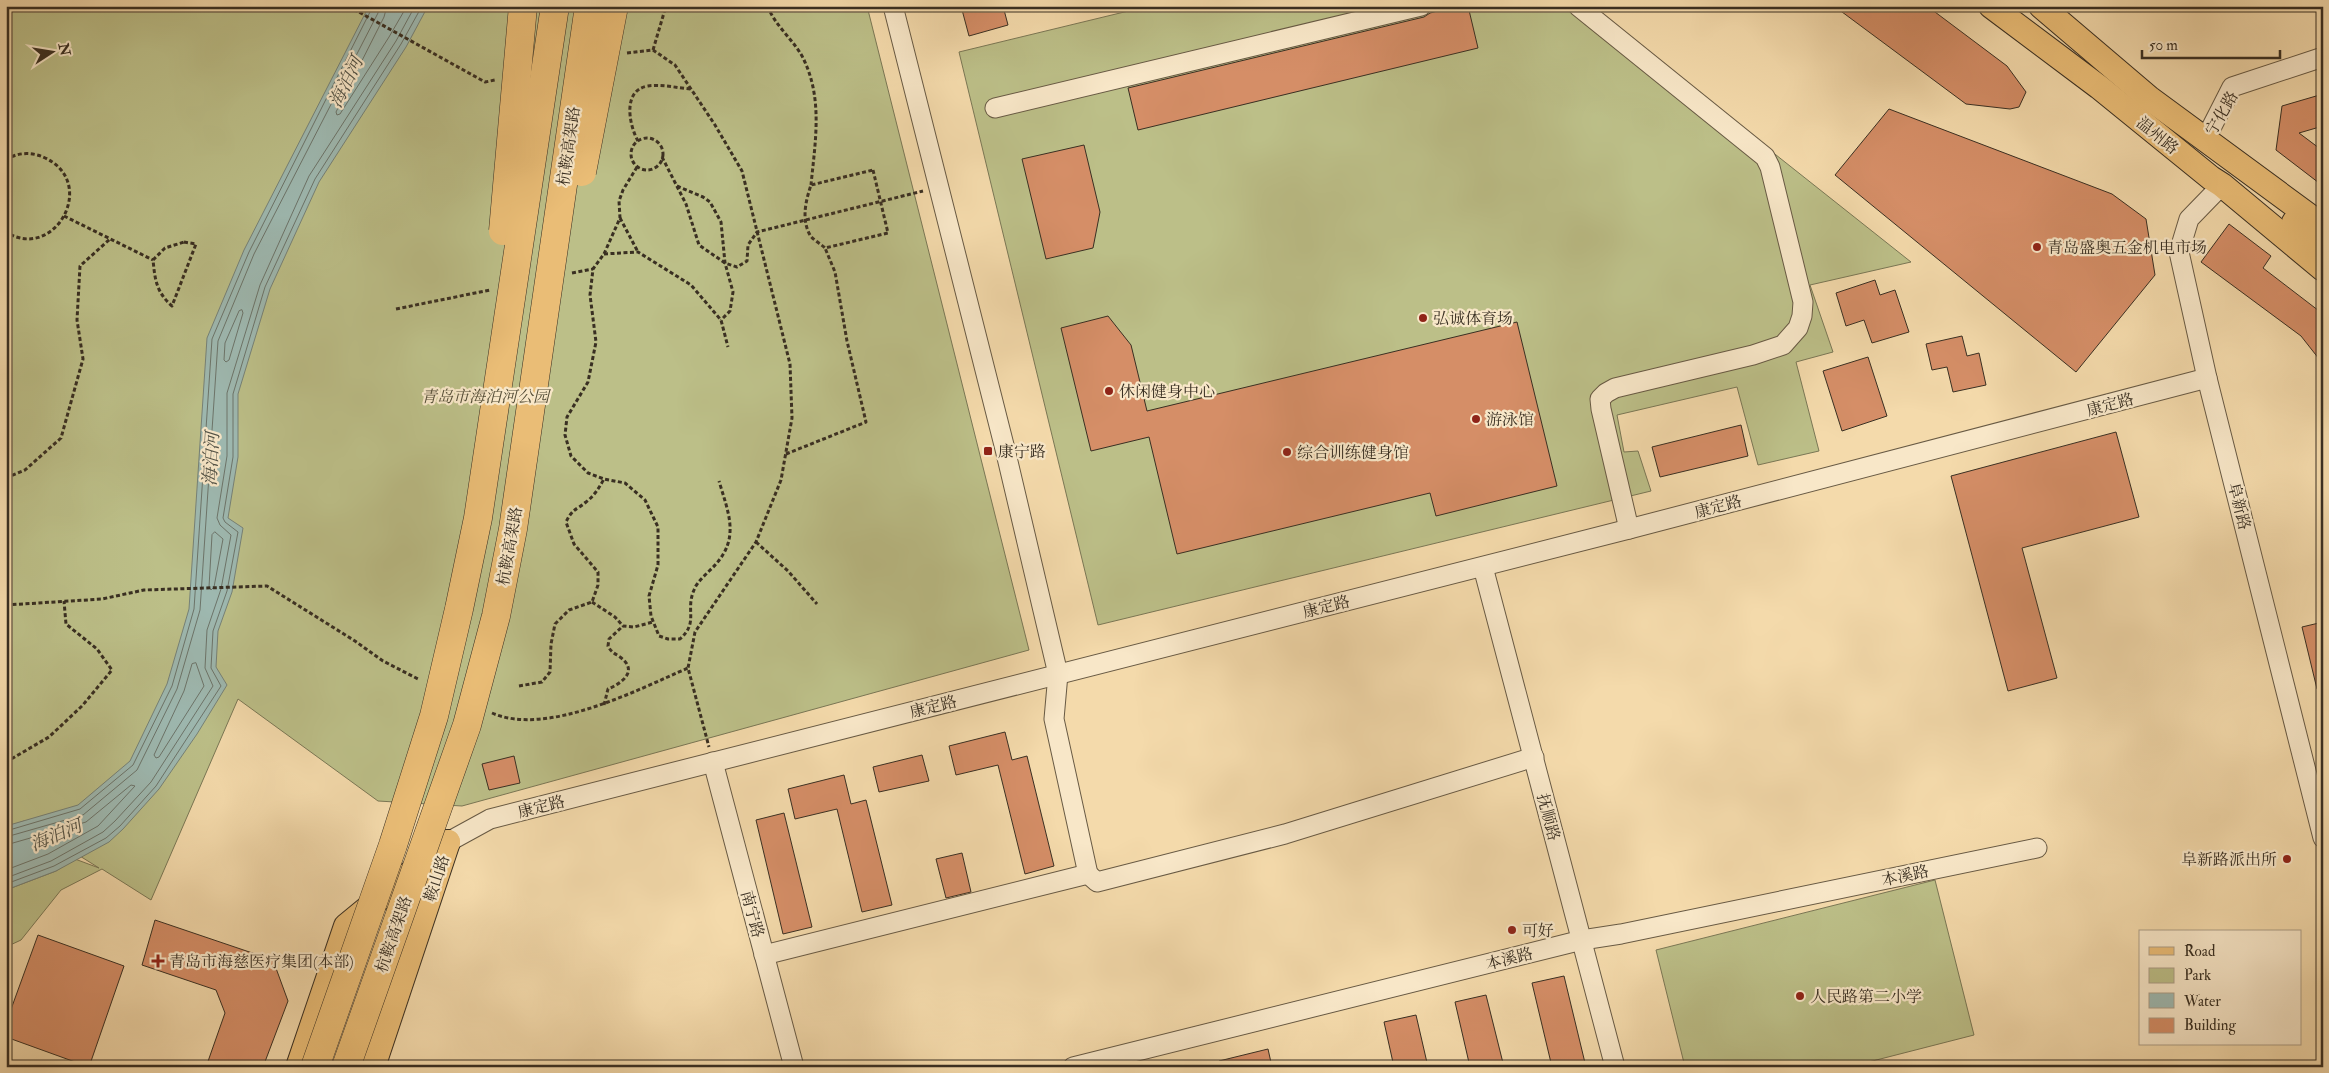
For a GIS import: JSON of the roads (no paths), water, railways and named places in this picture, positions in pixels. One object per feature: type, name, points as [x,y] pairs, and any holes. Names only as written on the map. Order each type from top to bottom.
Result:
[{"type":"highway","points":[[478,518],[523,6]]},
{"type":"highway","name":"杭鞍高架路","points":[[315,1067],[393,845],[434,716],[478,518],[555,6]]},
{"type":"highway","name":"杭鞍高架路","points":[[346,1067],[467,725],[496,616],[513,529],[589,6]]},
{"type":"highway","points":[[513,529],[614,6]]},
{"type":"main road","name":"温州路","points":[[1990,6],[2099,88],[2222,185],[2323,269]]},
{"type":"main road","name":"温州路","points":[[2041,6],[2149,98],[2323,226]]},
{"type":"main road","name":"温州路","points":[[2231,159],[2250,185],[2323,247]]},
{"type":"main road","name":"鞍山路","points":[[298,1067],[346,926],[448,842]]},
{"type":"main road","name":"鞍山路","points":[[373,1067],[448,842]]},
{"type":"street","points":[[893,6],[1005,449],[1058,674],[1054,719],[1088,874],[1097,882],[1276,836],[1534,758]]},
{"type":"street","points":[[995,108],[1421,6]]},
{"type":"street","points":[[1578,6],[1766,157],[1803,302],[1802,316],[1798,328],[1783,345],[1753,355],[1615,388],[1606,392],[1600,399],[1630,529]]},
{"type":"street","name":"宁化路","points":[[2205,140],[2232,87],[2323,57]]},
{"type":"street","name":"阜新路","points":[[2222,185],[2188,219],[2179,252],[2207,378],[2323,838]]},
{"type":"street","name":"康定路","points":[[448,842],[490,818],[1483,567],[2207,378]]},
{"type":"street","name":"抚顺路","points":[[1483,567],[1615,1067]]},
{"type":"street","name":"南宁路","points":[[713,762],[794,1067]]},
{"type":"street","name":"本溪路","points":[[1073,1067],[1582,940],[1621,934],[2037,848]]},
{"type":"street","points":[[764,956],[1088,874]]},
{"type":"water","name":"海泊河","points":[[369,6],[428,6],[406,47],[319,182],[270,289],[238,394],[238,457],[228,518],[243,528],[232,592],[218,631],[216,667],[227,685],[197,734],[159,789],[109,842],[56,871],[6,890],[6,826],[78,805],[130,761],[167,684],[189,609],[207,338],[244,250]]},
{"type":"place","name":"青岛盛奥五金机电市场","points":[[2037,247]]},
{"type":"place","name":"弘诚体育场","points":[[1423,318]]},
{"type":"place","name":"休闲健身中心","points":[[1109,391]]},
{"type":"place","name":"游泳馆","points":[[1476,419]]},
{"type":"place","name":"康宁路","points":[[988,451]]},
{"type":"place","name":"综合训练健身馆","points":[[1287,452]]},
{"type":"place","name":"阜新路派出所","points":[[2287,859]]},
{"type":"place","name":"可好","points":[[1512,930]]},
{"type":"place","name":"青岛市海慈医疗集团(本部)","points":[[158,961]]},
{"type":"place","name":"人民路第二小学","points":[[1800,996]]},
{"type":"park label","name":"青岛市海泊河公园","points":[[485,396]]}]
